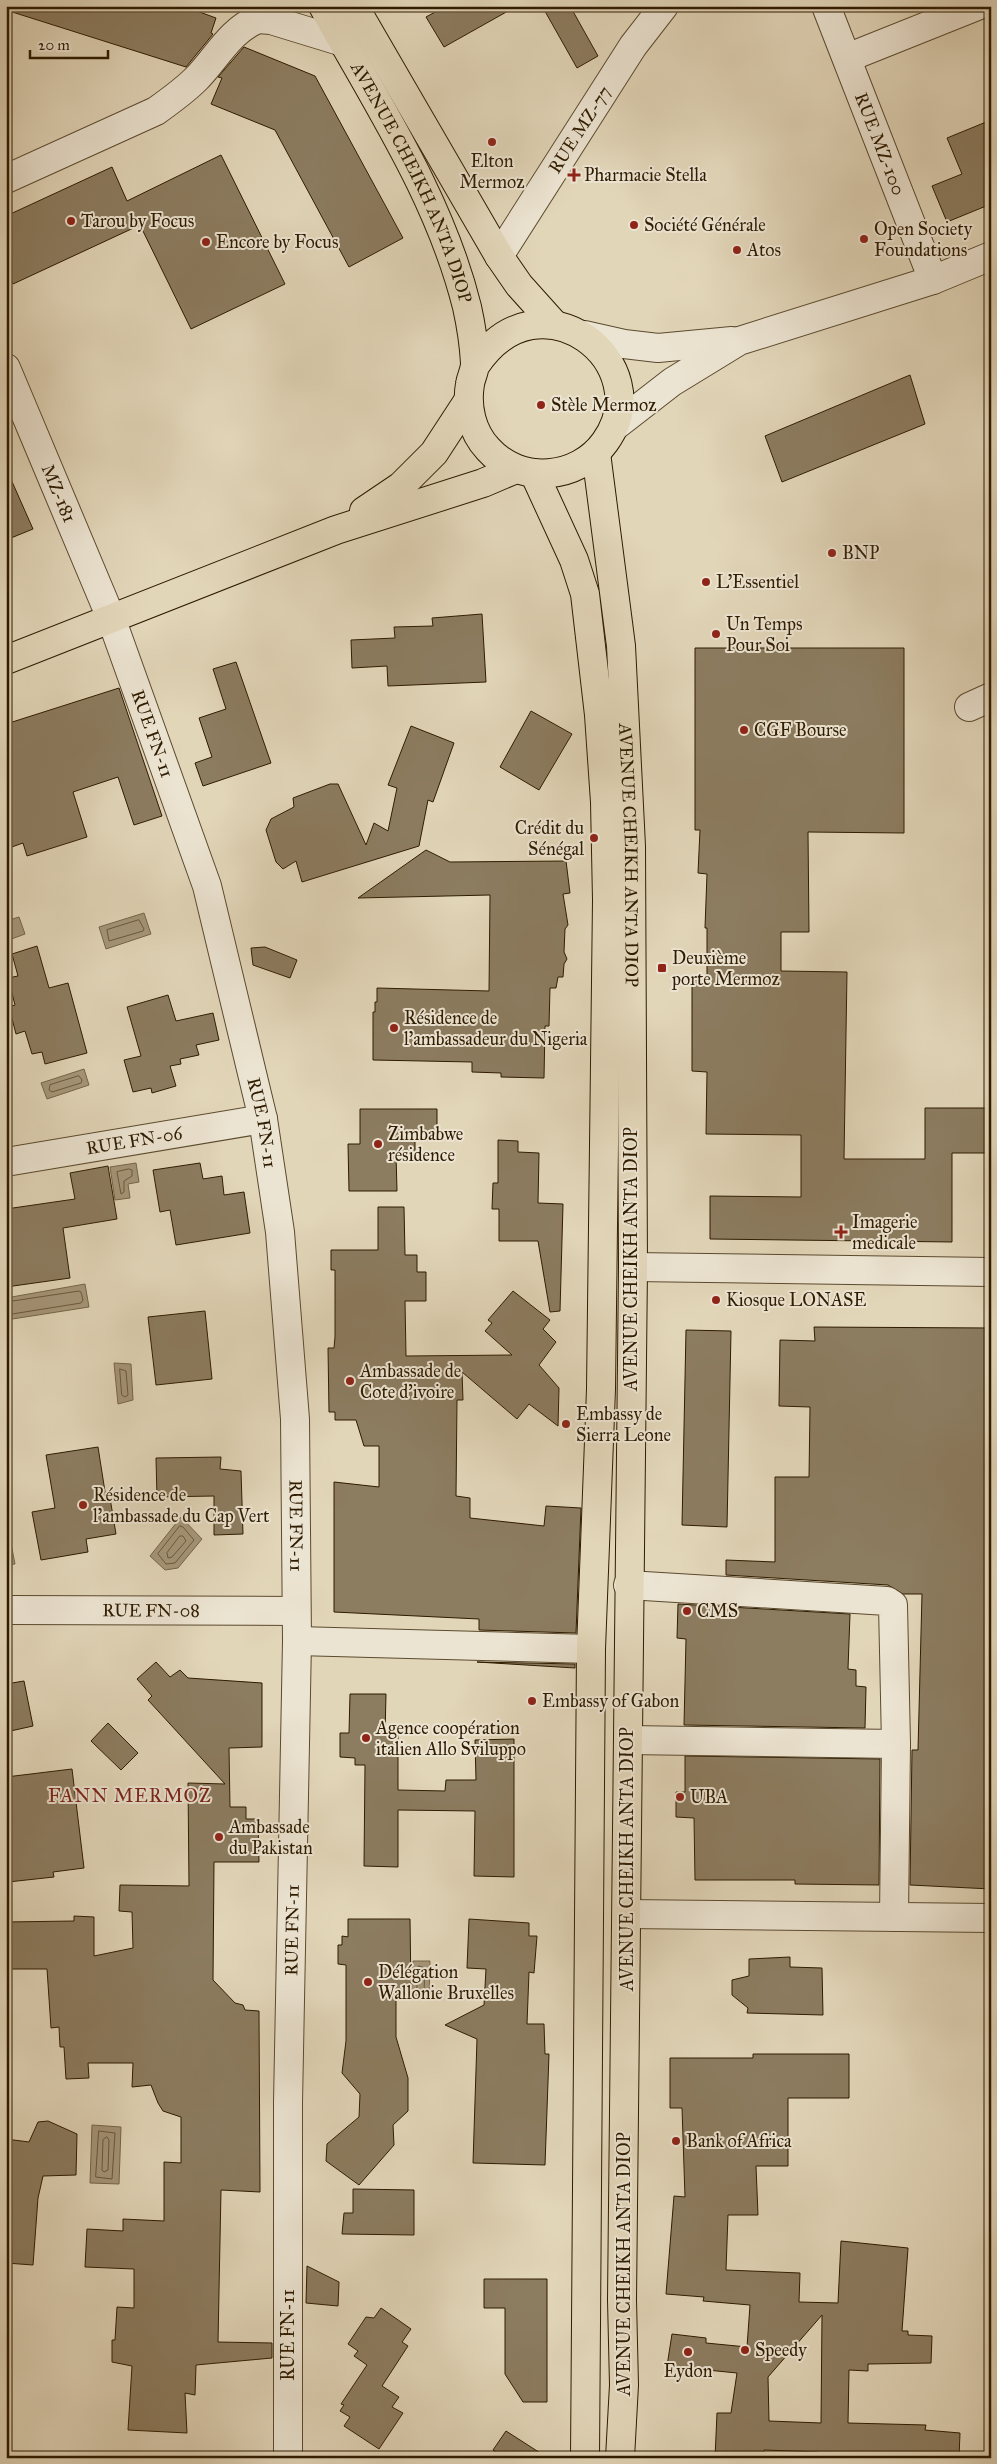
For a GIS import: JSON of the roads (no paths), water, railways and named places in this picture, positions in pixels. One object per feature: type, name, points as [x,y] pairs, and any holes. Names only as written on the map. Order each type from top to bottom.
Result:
[{"type":"main road","name":"AVENUE CHEIKH ANTA DIOP","points":[[323,6],[406,153],[449,245],[467,309],[476,366]]},
{"type":"main road","name":"AVENUE CHEIKH ANTA DIOP","points":[[354,6],[499,256],[519,285],[554,324]]},
{"type":"main road","points":[[535,324],[554,324],[584,336],[600,349],[611,366],[618,386],[619,407],[614,427],[596,453],[583,464],[551,474],[525,471],[501,461],[488,449],[478,434],[471,418],[468,401],[470,383],[476,366],[486,350],[500,337],[516,328],[535,324]]},
{"type":"main road","points":[[336,530],[401,486],[434,453],[468,401]]},
{"type":"main road","name":"AVENUE CHEIKH ANTA DIOP","points":[[596,453],[621,646],[629,772],[631,846],[633,1267],[628,1585],[627,1914],[622,2300],[624,2385],[620,2458]]},
{"type":"main road","name":"AVENUE CHEIKH ANTA DIOP","points":[[525,471],[574,560],[585,594],[599,715],[604,802],[607,910],[601,1389],[591,1649],[585,2458]]},
{"type":"main road","points":[[6,660],[336,530],[525,471]]},
{"type":"street","name":"RUE MZ-77","points":[[499,256],[634,46],[664,6]]},
{"type":"street","name":"RUE MZ-100","points":[[826,6],[933,280]]},
{"type":"street","points":[[846,58],[977,6]]},
{"type":"street","points":[[6,179],[156,111],[176,98],[197,78],[237,30],[255,13],[271,20],[343,42]]},
{"type":"street","points":[[584,336],[658,348],[739,341],[933,280],[991,256]]},
{"type":"street","points":[[614,427],[672,382],[739,341]]},
{"type":"street","name":"MZ-181","points":[[6,368],[111,618]]},
{"type":"street","name":"RUE FN-11","points":[[111,618],[207,886],[263,1119],[280,1232],[295,1419],[297,1641],[288,2122],[288,2458]]},
{"type":"street","name":"RUE FN-06","points":[[6,1162],[263,1119]]},
{"type":"street","points":[[633,1267],[991,1272]]},
{"type":"street","points":[[628,1585],[717,1589],[890,1602],[894,1608],[896,1744],[894,1917]]},
{"type":"street","name":"RUE FN-08","points":[[6,1610],[296,1611]]},
{"type":"street","points":[[297,1641],[591,1649]]},
{"type":"street","points":[[628,1740],[896,1744]]},
{"type":"street","points":[[627,1914],[991,1918]]},
{"type":"water","points":[[144,913],[151,934],[106,949],[99,927]]},
{"type":"water","points":[[19,917],[25,934],[6,941],[6,921]]},
{"type":"water","points":[[84,1069],[89,1085],[47,1099],[41,1083]]},
{"type":"water","points":[[136,1163],[139,1182],[128,1184],[130,1198],[115,1200],[110,1167]]},
{"type":"water","points":[[85,1284],[89,1307],[6,1320],[6,1298]]},
{"type":"water","points":[[114,1363],[131,1364],[133,1400],[118,1404]]},
{"type":"water","points":[[181,1517],[202,1539],[178,1568],[165,1570],[150,1556]]},
{"type":"water","points":[[6,1524],[15,1564],[6,1565]]},
{"type":"water","points":[[413,1961],[430,1961],[429,1998],[411,1998]]},
{"type":"water","points":[[92,2125],[121,2127],[119,2184],[90,2183]]},
{"type":"place","name":"Elton Mermoz","points":[[492,142]]},
{"type":"place","name":"Pharmacie Stella","points":[[574,175]]},
{"type":"place","name":"Tarou by Focus","points":[[71,221]]},
{"type":"place","name":"Société Générale","points":[[634,225]]},
{"type":"place","name":"Open Society Foundations","points":[[864,239]]},
{"type":"place","name":"Encore by Focus","points":[[206,242]]},
{"type":"place","name":"Atos","points":[[737,250]]},
{"type":"place","name":"Stèle Mermoz","points":[[541,405]]},
{"type":"place","name":"BNP","points":[[832,553]]},
{"type":"place","name":"L'Essentiel","points":[[706,582]]},
{"type":"place","name":"Un Temps Pour Soi","points":[[716,634]]},
{"type":"place","name":"CGF Bourse","points":[[744,730]]},
{"type":"place","name":"Crédit du Sénégal","points":[[594,838]]},
{"type":"place","name":"Deuxième porte Mermoz","points":[[662,968]]},
{"type":"place","name":"Résidence de l'ambassadeur du Nigeria","points":[[394,1028]]},
{"type":"place","name":"Zimbabwe résidence","points":[[378,1144]]},
{"type":"place","name":"Imagerie medicale","points":[[841,1232]]},
{"type":"place","name":"Kiosque LONASE","points":[[716,1300]]},
{"type":"place","name":"Ambassade de Cote d'ivoire","points":[[350,1381]]},
{"type":"place","name":"Embassy de Sierra Leone","points":[[566,1424]]},
{"type":"place","name":"Résidence de l'ambassade du Cap Vert","points":[[83,1505]]},
{"type":"place","name":"CMS","points":[[687,1611]]},
{"type":"place","name":"Embassy of Gabon","points":[[532,1701]]},
{"type":"place","name":"Agence coopération italien Allo Sviluppo","points":[[366,1738]]},
{"type":"place","name":"UBA","points":[[680,1797]]},
{"type":"place","name":"Ambassade du Pakistan","points":[[219,1837]]},
{"type":"place","name":"Délégation Wallonie Bruxelles","points":[[368,1982]]},
{"type":"place","name":"Bank of Africa","points":[[676,2141]]},
{"type":"place","name":"Speedy","points":[[745,2350]]},
{"type":"place","name":"Eydon","points":[[688,2352]]},
{"type":"district","name":"FANN MERMOZ","points":[[130,1795]]}]
